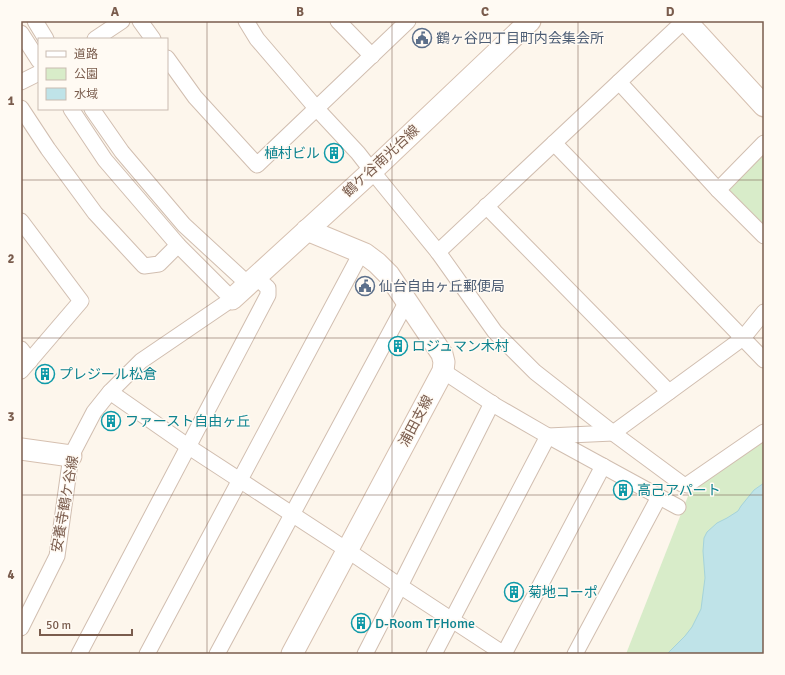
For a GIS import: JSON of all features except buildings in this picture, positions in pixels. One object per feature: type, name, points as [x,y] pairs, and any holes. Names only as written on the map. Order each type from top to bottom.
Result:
[{"type":"street","points":[[35,21],[45,38]]},
{"type":"street","points":[[96,38],[122,21]]},
{"type":"street","points":[[140,21],[152,38]]},
{"type":"street","points":[[246,21],[257,39],[317,109],[358,153],[438,252],[495,332],[535,372],[613,433],[682,484],[687,485],[764,432]]},
{"type":"street","points":[[338,21],[372,56]]},
{"type":"street","points":[[168,59],[195,97],[257,166],[408,21]]},
{"type":"street","name":"鶴ケ谷南光台線","points":[[232,299],[372,171],[530,21]]},
{"type":"street","points":[[438,252],[685,21],[764,106]]},
{"type":"street","points":[[21,33],[38,59]]},
{"type":"street","points":[[21,82],[38,74]]},
{"type":"street","points":[[619,82],[718,190],[764,236]]},
{"type":"street","points":[[21,108],[48,149],[95,213],[144,266],[159,264],[178,245]]},
{"type":"street","points":[[72,110],[105,160],[178,245],[232,299]]},
{"type":"street","points":[[79,654],[268,295],[268,288],[252,281],[184,226],[122,152],[93,110]]},
{"type":"street","points":[[554,143],[764,360]]},
{"type":"street","points":[[718,190],[764,143]]},
{"type":"street","points":[[486,206],[669,392]]},
{"type":"street","points":[[21,220],[81,301],[25,366]]},
{"type":"street","points":[[307,230],[361,252],[377,263],[389,275],[442,354],[444,362],[442,371],[548,436],[678,507]]},
{"type":"street","points":[[147,654],[361,252]]},
{"type":"street","name":"安養寺鶴ケ谷線","points":[[21,628],[57,556],[71,456],[94,412],[110,392],[141,361],[232,299]]},
{"type":"street","points":[[217,654],[407,301]]},
{"type":"street","points":[[548,436],[613,433],[743,338],[764,312]]},
{"type":"street","points":[[21,349],[25,366]]},
{"type":"street","name":"浦田支線","points":[[292,654],[442,371]]},
{"type":"street","points":[[110,392],[240,481],[504,654],[603,466]]},
{"type":"street","points":[[365,654],[492,403]]},
{"type":"street","points":[[434,654],[548,436]]},
{"type":"street","points":[[21,449],[71,456]]},
{"type":"street","points":[[575,654],[659,497]]},
{"type":"green space","points":[[764,148],[764,228],[730,193],[729,184]]},
{"type":"green space","points":[[764,442],[764,654],[626,654],[690,491]]},
{"type":"water","points":[[764,483],[764,654],[667,654],[692,627],[701,609],[705,578],[703,551],[704,538],[707,532],[717,523],[738,511],[754,490]]},
{"type":"place","name":"鶴ヶ谷四丁目町内会集会所","points":[[422,38]]},
{"type":"place","name":"植村ビル","points":[[334,153]]},
{"type":"place","name":"仙台自由ヶ丘郵便局","points":[[365,286]]},
{"type":"place","name":"ロジュマン木村","points":[[398,346]]},
{"type":"place","name":"プレジール松倉","points":[[45,374]]},
{"type":"place","name":"ファースト自由ヶ丘","points":[[111,421]]},
{"type":"place","name":"高己アパート","points":[[623,490]]},
{"type":"place","name":"菊地コーポ","points":[[514,592]]},
{"type":"place","name":"D-Room TFHome","points":[[361,623]]}]
